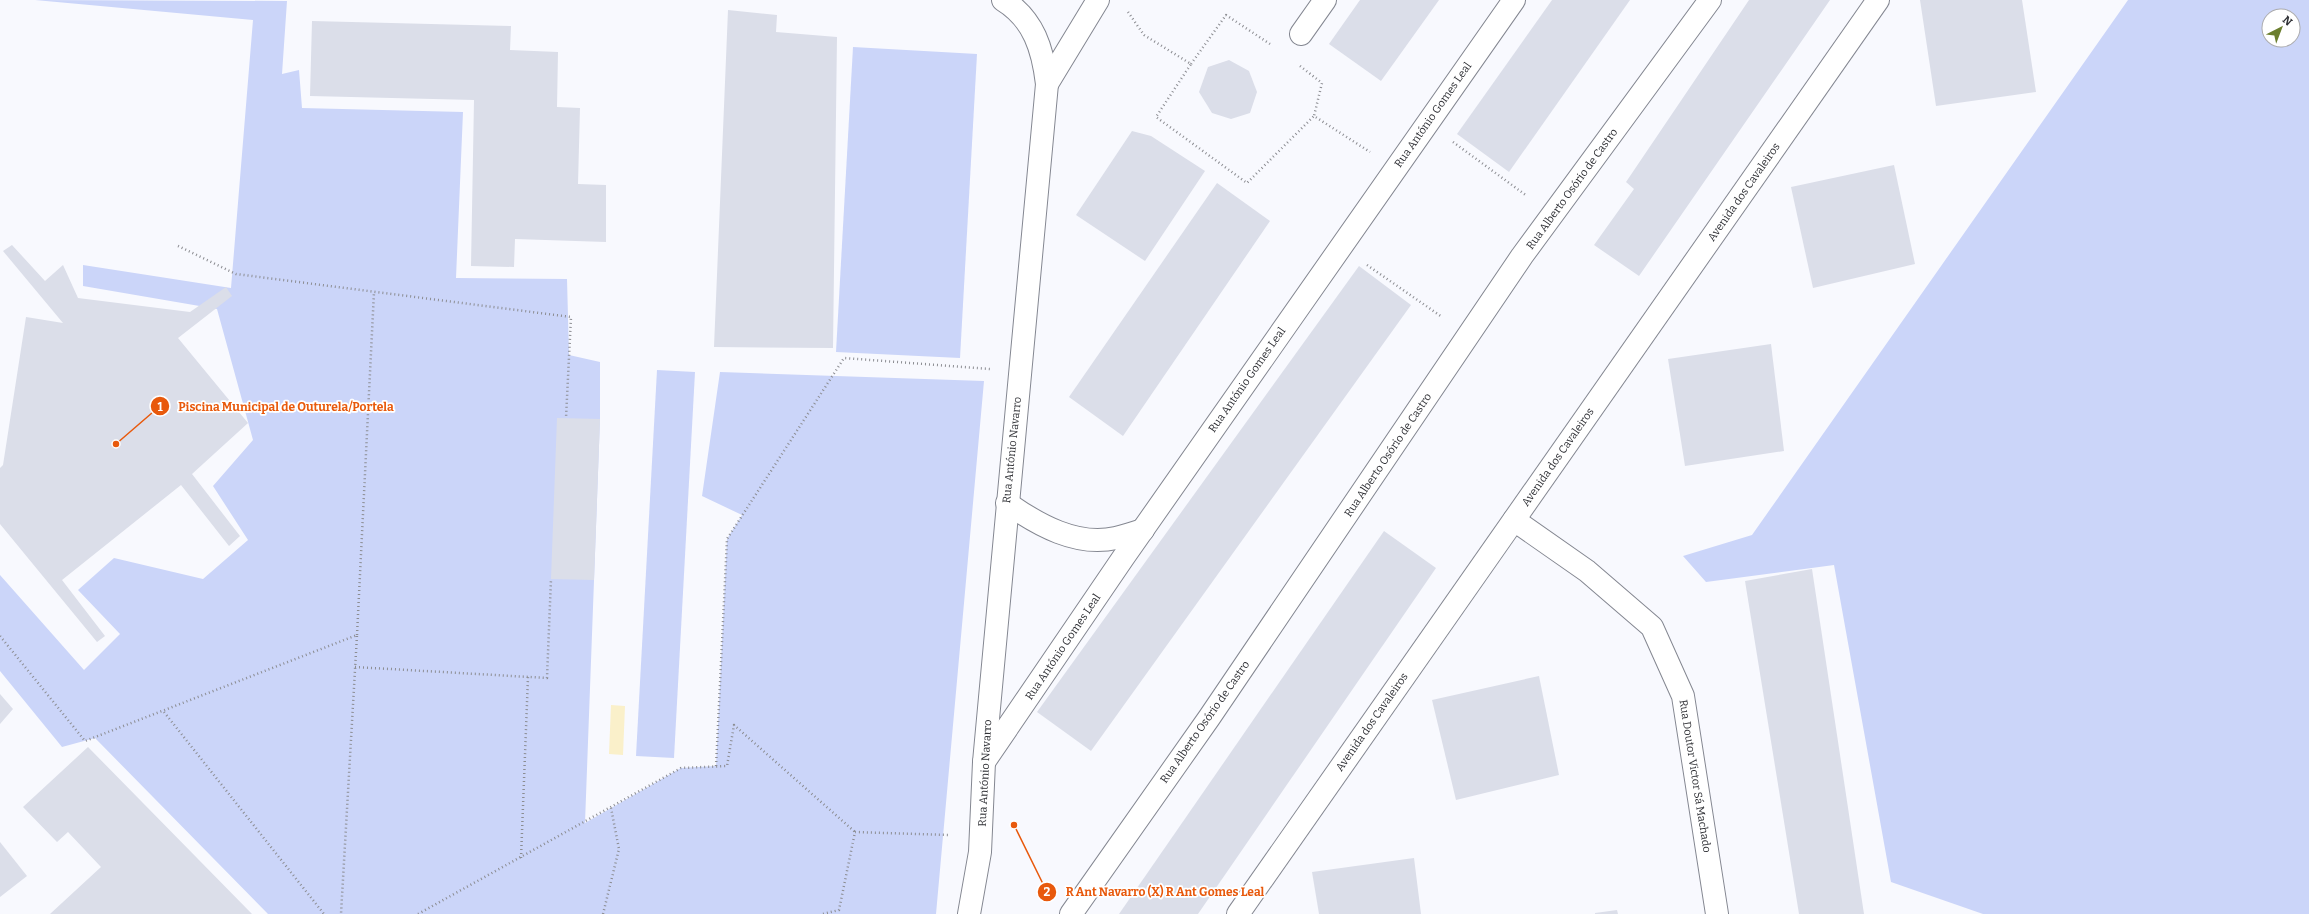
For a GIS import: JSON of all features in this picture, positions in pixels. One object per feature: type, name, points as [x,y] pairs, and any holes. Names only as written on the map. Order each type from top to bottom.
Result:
[{"type":"street","name":"Rua António Navarro","points":[[969,914],[978,866],[981,837],[984,762],[1047,84],[1043,55],[1029,24],[1003,0]]},
{"type":"street","points":[[1047,84],[1098,0]]},
{"type":"street","points":[[1301,34],[1325,0]]},
{"type":"street","name":"Rua António Gomes Leal","points":[[984,762],[1143,530],[1514,0]]},
{"type":"street","name":"Rua Alberto Osório de Castro","points":[[1071,914],[1209,718],[1553,215],[1710,0]]},
{"type":"street","name":"Avenida dos Cavaleiros","points":[[1238,914],[1878,0]]},
{"type":"street","points":[[1007,503],[1041,525],[1069,536],[1096,540],[1116,538],[1143,530]]},
{"type":"street","name":"Rua Doutor Victor Sá Machado","points":[[1514,520],[1588,571],[1652,627],[1683,696],[1717,914]]},
{"type":"path","points":[[1124,6],[1144,35],[1191,64]]},
{"type":"path","points":[[1275,47],[1226,15],[1156,117],[1247,183],[1314,116],[1322,83],[1298,65]]},
{"type":"path","points":[[1314,116],[1396,168]]},
{"type":"path","points":[[1427,123],[1553,215]]},
{"type":"path","points":[[178,246],[236,274],[571,317],[566,418]]},
{"type":"path","points":[[1341,247],[1469,336]]},
{"type":"path","points":[[341,914],[374,292]]},
{"type":"path","points":[[716,766],[727,539],[844,358],[1020,372]]},
{"type":"path","points":[[355,667],[547,678],[551,579]]},
{"type":"path","points":[[0,636],[85,741],[164,712],[357,635]]},
{"type":"path","points":[[521,858],[528,677]]},
{"type":"path","points":[[164,712],[324,914]]},
{"type":"path","points":[[418,914],[681,768],[727,766],[734,725],[855,832],[981,837]]},
{"type":"path","points":[[603,914],[618,849],[611,808]]},
{"type":"path","points":[[823,914],[839,910],[855,832]]},
{"type":"shaded area","points":[[35,0],[287,1],[282,74],[299,70],[302,108],[463,112],[456,278],[567,279],[569,355],[600,362],[600,419],[585,823],[681,768],[716,766],[727,539],[742,515],[702,496],[720,372],[984,381],[936,914],[268,914],[95,738],[62,747],[0,671],[0,575],[84,670],[120,634],[78,590],[114,558],[203,579],[248,540],[213,486],[253,440],[217,309],[83,286],[83,265],[231,288],[253,20]]},
{"type":"shaded area","points":[[2128,0],[2309,0],[2309,914],[1983,914],[1891,882],[1834,565],[1706,582],[1683,556],[1752,535]]},
{"type":"shaded area","points":[[853,47],[977,54],[960,358],[836,352]]},
{"type":"shaded area","points":[[657,370],[695,372],[674,758],[636,756]]},
{"type":"sand","points":[[611,705],[625,706],[623,755],[609,754]]},
{"type":"building","points":[[1360,0],[1439,0],[1381,81],[1329,44]]},
{"type":"building","points":[[1552,0],[1630,0],[1509,172],[1457,134]]},
{"type":"building","points":[[1749,0],[1830,0],[1639,276],[1594,245],[1634,189],[1626,182]]},
{"type":"building","points":[[1920,0],[2022,0],[2036,92],[1936,106]]},
{"type":"building","points":[[728,10],[777,15],[776,32],[837,37],[833,348],[714,347]]},
{"type":"building","points":[[312,21],[511,26],[510,50],[558,52],[557,107],[580,108],[578,184],[606,185],[606,242],[515,239],[514,267],[471,266],[474,100],[310,96]]},
{"type":"building","points":[[1229,60],[1249,71],[1257,92],[1250,113],[1231,119],[1212,113],[1199,92],[1208,67]]},
{"type":"building","points":[[1132,131],[1151,136],[1205,171],[1145,261],[1076,215]]},
{"type":"building","points":[[1894,165],[1915,264],[1813,288],[1791,187]]},
{"type":"building","points":[[1217,183],[1270,221],[1123,436],[1069,397]]},
{"type":"building","points":[[12,245],[45,281],[63,265],[78,298],[190,312],[226,287],[232,296],[178,338],[248,423],[192,474],[240,536],[229,546],[181,485],[62,580],[105,636],[97,642],[0,524],[0,468],[3,465],[26,317],[63,323],[3,251]]},
{"type":"building","points":[[1359,266],[1411,305],[1091,751],[1037,712]]},
{"type":"building","points":[[1771,344],[1784,451],[1685,466],[1668,359]]},
{"type":"building","points":[[557,418],[600,419],[594,580],[551,579]]},
{"type":"building","points":[[1384,531],[1436,568],[1198,914],[1119,914]]},
{"type":"building","points":[[1812,569],[1864,914],[1799,914],[1745,581]]},
{"type":"building","points":[[1539,676],[1559,775],[1456,800],[1432,700]]},
{"type":"building","points":[[0,694],[13,709],[0,724]]},
{"type":"building","points":[[88,747],[252,914],[50,914],[101,867],[68,832],[57,842],[23,807]]},
{"type":"building","points":[[0,842],[27,876],[0,897]]},
{"type":"building","points":[[1414,858],[1421,914],[1319,914],[1312,872]]},
{"type":"building","points":[[1617,910],[1618,914],[1595,914],[1595,913]]},
{"type":"place","name":"Piscina Municipal de Outurela/Portela","points":[[116,444]]},
{"type":"place","name":"R Ant Navarro (X) R Ant Gomes Leal","points":[[1014,825]]}]
